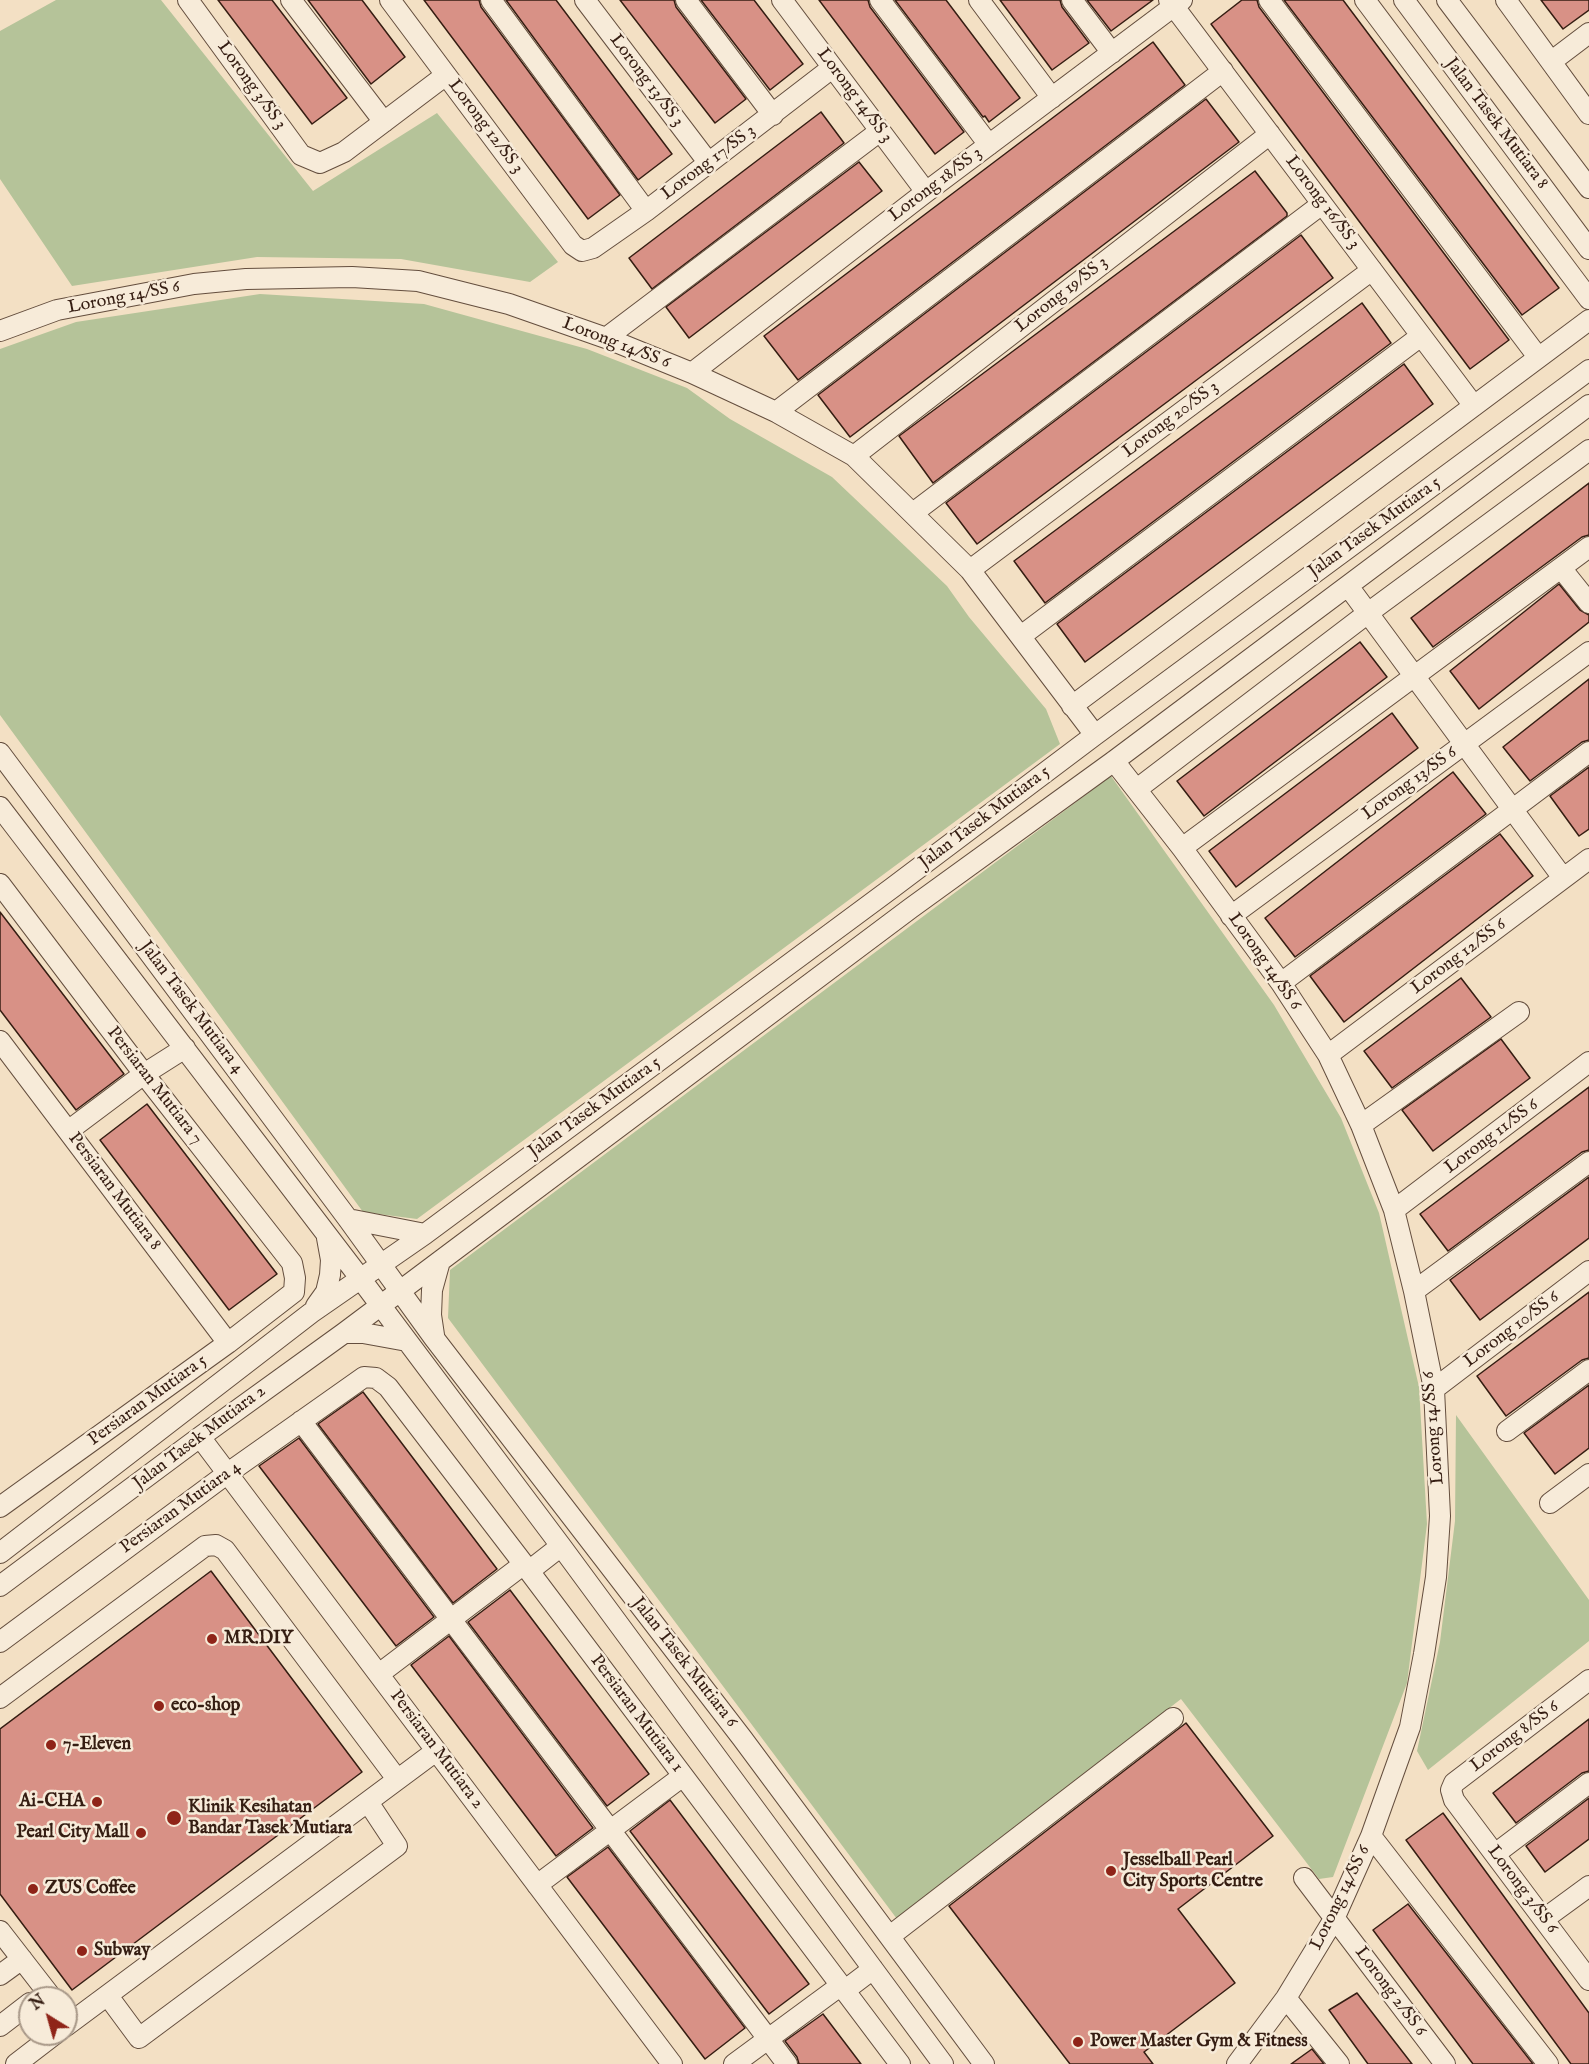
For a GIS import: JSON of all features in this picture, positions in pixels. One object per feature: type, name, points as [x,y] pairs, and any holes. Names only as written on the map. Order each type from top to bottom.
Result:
[{"type":"street","name":"Lorong 3/SS 3","points":[[188,0],[302,155],[320,163],[344,152],[384,122]]},
{"type":"street","points":[[291,0],[384,122],[446,75]]},
{"type":"street","name":"Lorong 12/SS 3","points":[[390,0],[573,245],[582,251]]},
{"type":"street","points":[[491,0],[646,211]]},
{"type":"street","name":"Lorong 13/SS 3","points":[[585,0],[708,162]]},
{"type":"street","points":[[686,0],[772,115]]},
{"type":"street","name":"Lorong 14/SS 3","points":[[782,0],[926,192]]},
{"type":"street","points":[[880,0],[989,145]]},
{"type":"street","points":[[979,0],[1052,98]]},
{"type":"street","points":[[1072,0],[1112,52]]},
{"type":"street","points":[[1269,0],[1538,357]]},
{"type":"street","points":[[1365,0],[1589,299]]},
{"type":"street","name":"Jalan Tasek Mutiara 8","points":[[1404,0],[1589,249]]},
{"type":"street","name":"Jalan Tasek Mutiara 8","points":[[1447,0],[1589,188]]},
{"type":"street","points":[[1506,0],[1589,114]]},
{"type":"street","name":"Lorong 18/SS 3","points":[[692,374],[1175,2]]},
{"type":"street","name":"Lorong 16/SS 3","points":[[1175,2],[1223,71],[1474,406]]},
{"type":"street","points":[[1552,61],[1589,33]]},
{"type":"street","name":"Lorong 17/SS 3","points":[[582,251],[594,248],[646,211],[832,68]]},
{"type":"street","points":[[776,412],[1223,71]]},
{"type":"street","points":[[606,338],[880,131]]},
{"type":"street","name":"Lorong 19/SS 3","points":[[854,456],[1270,134]]},
{"type":"street","points":[[913,513],[1322,204]]},
{"type":"street","name":"Lorong 20/SS 3","points":[[970,570],[1372,270]]},
{"type":"street","name":"Lorong 14/SS 6","points":[[0,331],[57,310],[194,284],[246,279],[352,277],[418,281],[509,304],[606,338],[776,412],[854,456],[970,570],[1095,735]]},
{"type":"street","name":"Jalan Tasek Mutiara 5","points":[[1072,706],[1589,320]]},
{"type":"street","points":[[1021,636],[1421,336]]},
{"type":"street","name":"Jalan Tasek Mutiara 5","points":[[380,1265],[425,1234],[1589,370]]},
{"type":"street","name":"Jalan Tasek Mutiara 5","points":[[399,1290],[911,908],[1349,587],[1589,405]]},
{"type":"street","points":[[1137,789],[1365,609],[1589,450]]},
{"type":"street","points":[[1182,848],[1589,548]]},
{"type":"street","points":[[1561,568],[1589,603]]},
{"type":"street","points":[[1349,587],[1563,879]]},
{"type":"street","name":"Lorong 13/SS 6","points":[[1231,916],[1589,652]]},
{"type":"street","points":[[1281,983],[1589,752]]},
{"type":"street","name":"Jalan Tasek Mutiara 4","points":[[0,753],[380,1265]]},
{"type":"street","name":"Lorong 14/SS 6","points":[[1114,761],[1182,848],[1281,983],[1328,1055],[1361,1125],[1394,1210],[1414,1291],[1434,1389],[1440,1516],[1436,1578],[1410,1727],[1371,1836],[1334,1919],[1286,1998],[1239,2063]]},
{"type":"street","name":"Jalan Tasek Mutiara 4","points":[[0,807],[327,1238],[360,1278]]},
{"type":"street","points":[[39,859],[66,840]]},
{"type":"street","name":"Lorong 12/SS 6","points":[[1328,1055],[1589,859]]},
{"type":"street","name":"Persiaran Mutiara 7","points":[[0,884],[144,1074],[292,1263],[294,1292]]},
{"type":"street","points":[[892,888],[911,908]]},
{"type":"street","points":[[1361,1125],[1519,1012]]},
{"type":"street","name":"Persiaran Mutiara 8","points":[[0,1041],[228,1343]]},
{"type":"street","points":[[68,1131],[144,1074],[185,1048]]},
{"type":"street","name":"Lorong 11/SS 6","points":[[1394,1210],[1589,1062]]},
{"type":"street","points":[[1414,1291],[1589,1162]]},
{"type":"street","points":[[348,1219],[425,1234]]},
{"type":"street","points":[[311,1313],[326,1292],[330,1275],[331,1260],[327,1238]]},
{"type":"street","points":[[434,1338],[431,1316],[432,1290],[440,1261]]},
{"type":"street","name":"Jalan Tasek Mutiara 2","points":[[0,1553],[311,1313],[380,1265]]},
{"type":"street","name":"Jalan Tasek Mutiara 6","points":[[380,1265],[742,1738],[984,2064]]},
{"type":"street","name":"Lorong 10/SS 6","points":[[1434,1389],[1589,1271]]},
{"type":"street","name":"Jalan Tasek Mutiara 6","points":[[360,1278],[943,2064]]},
{"type":"street","name":"Jalan Tasek Mutiara 2","points":[[0,1586],[399,1290]]},
{"type":"street","name":"Persiaran Mutiara 5","points":[[0,1508],[228,1343],[294,1292]]},
{"type":"street","points":[[344,1333],[363,1333],[407,1341]]},
{"type":"street","points":[[1507,1431],[1589,1370]]},
{"type":"street","name":"Persiaran Mutiara 4","points":[[0,1642],[228,1473],[364,1377]]},
{"type":"street","name":"Persiaran Mutiara 1","points":[[364,1377],[376,1378],[388,1387],[900,2064]]},
{"type":"street","points":[[301,1421],[787,2064]]},
{"type":"street","name":"Persiaran Mutiara 2","points":[[200,1437],[672,2064]]},
{"type":"street","points":[[51,1471],[72,1498]]},
{"type":"street","points":[[1550,1503],[1589,1474]]},
{"type":"street","points":[[0,1698],[206,1546],[216,1545],[225,1550],[398,1779]]},
{"type":"street","points":[[379,1674],[450,1619],[561,1546]]},
{"type":"street","name":"Lorong 8/SS 6","points":[[1454,1800],[1451,1790],[1454,1783],[1589,1680]]},
{"type":"street","points":[[890,1936],[1173,1718]]},
{"type":"street","points":[[715,1757],[742,1738]]},
{"type":"street","points":[[78,2016],[108,1996],[436,1751]]},
{"type":"street","points":[[537,1885],[682,1776]]},
{"type":"street","points":[[1495,1854],[1589,1783]]},
{"type":"street","name":"Lorong 3/SS 6","points":[[1454,1800],[1589,1980]]},
{"type":"street","points":[[108,1996],[139,2038],[397,1846],[368,1802]]},
{"type":"street","points":[[1371,1836],[1548,2064]]},
{"type":"street","name":"Lorong 2/SS 6","points":[[1304,1878],[1445,2064]]},
{"type":"street","points":[[1544,1919],[1589,1886]]},
{"type":"street","points":[[0,1931],[22,1959],[39,1986]]},
{"type":"street","points":[[0,1975],[22,1959]]},
{"type":"street","points":[[734,2064],[842,1988],[873,1969]]},
{"type":"street","points":[[1286,1998],[1339,2064]]},
{"type":"street","points":[[0,2026],[18,2012]]},
{"type":"street","points":[[16,2064],[38,2046]]},
{"type":"green space","points":[[56,0],[161,0],[313,191],[437,113],[558,262],[530,282],[401,259],[257,257],[72,286],[0,179],[0,31]]},
{"type":"green space","points":[[260,294],[424,304],[587,349],[687,388],[730,419],[832,477],[947,586],[969,617],[1046,709],[1060,744],[417,1219],[363,1212],[0,715],[0,349],[76,322]]},
{"type":"green space","points":[[1111,776],[1274,1005],[1341,1118],[1379,1213],[1419,1387],[1427,1524],[1407,1683],[1333,1877],[1319,1879],[1181,1699],[897,1919],[448,1318],[450,1270]]},
{"type":"green space","points":[[1456,1415],[1589,1600],[1589,1641],[1428,1770],[1417,1751],[1440,1642],[1455,1521]]},
{"type":"building","points":[[218,0],[272,0],[347,98],[312,124]]},
{"type":"building","points":[[308,0],[362,0],[405,57],[371,84]]},
{"type":"building","points":[[424,0],[479,0],[481,7],[620,195],[588,219]]},
{"type":"building","points":[[506,0],[556,0],[672,154],[638,180]]},
{"type":"building","points":[[620,0],[674,0],[676,7],[746,99],[715,123]]},
{"type":"building","points":[[701,0],[754,0],[803,64],[770,90]]},
{"type":"building","points":[[819,0],[868,0],[870,7],[964,132],[935,154]]},
{"type":"building","points":[[895,0],[946,0],[1020,98],[989,122]]},
{"type":"building","points":[[1000,0],[1060,0],[1062,7],[1089,43],[1052,70]]},
{"type":"building","points":[[1087,0],[1153,0],[1111,31]]},
{"type":"building","points":[[1242,0],[1257,0],[1259,7],[1509,340],[1470,369],[1211,24]]},
{"type":"building","points":[[1284,0],[1343,0],[1559,288],[1522,315]]},
{"type":"building","points":[[1541,0],[1589,0],[1589,10],[1563,29]]},
{"type":"building","points":[[1153,42],[1185,85],[798,380],[764,336]]},
{"type":"building","points":[[1206,99],[1239,142],[850,437],[818,395]]},
{"type":"building","points":[[821,112],[844,143],[652,289],[629,258]]},
{"type":"building","points":[[859,162],[882,191],[689,338],[666,307]]},
{"type":"building","points":[[1255,171],[1287,216],[933,483],[899,436]]},
{"type":"building","points":[[1301,235],[1333,278],[977,544],[946,503]]},
{"type":"building","points":[[1362,303],[1391,343],[1045,603],[1014,561]]},
{"type":"building","points":[[1404,364],[1433,404],[1085,662],[1057,624]]},
{"type":"building","points":[[1589,483],[1589,535],[1582,537],[1433,647],[1411,618]]},
{"type":"building","points":[[1559,584],[1580,610],[1589,615],[1589,622],[1479,709],[1450,671]]},
{"type":"building","points":[[1360,642],[1387,677],[1204,816],[1177,781]]},
{"type":"building","points":[[1589,679],[1589,740],[1582,742],[1530,781],[1503,747]]},
{"type":"building","points":[[1392,713],[1418,748],[1236,887],[1209,851]]},
{"type":"building","points":[[1589,767],[1589,829],[1579,836],[1550,796]]},
{"type":"building","points":[[1453,772],[1486,814],[1295,957],[1265,918]]},
{"type":"building","points":[[1500,834],[1533,876],[1344,1022],[1310,976]]},
{"type":"building","points":[[0,912],[124,1074],[76,1110],[0,1010]]},
{"type":"building","points":[[1461,978],[1491,1017],[1392,1088],[1364,1051]]},
{"type":"building","points":[[1501,1039],[1530,1078],[1433,1151],[1402,1110]]},
{"type":"building","points":[[1589,1087],[1589,1150],[1582,1152],[1448,1251],[1420,1214]]},
{"type":"building","points":[[147,1104],[277,1274],[229,1310],[100,1140]]},
{"type":"building","points":[[1589,1177],[1589,1238],[1480,1320],[1450,1280]]},
{"type":"building","points":[[1589,1292],[1589,1358],[1582,1360],[1506,1416],[1477,1376]]},
{"type":"building","points":[[1589,1385],[1589,1448],[1555,1474],[1524,1433]]},
{"type":"building","points":[[363,1392],[497,1569],[453,1603],[318,1424]]},
{"type":"building","points":[[299,1438],[434,1617],[396,1646],[259,1466]]},
{"type":"building","name":"Pearl City Mall","points":[[211,1571],[362,1772],[77,1986],[69,1986],[0,1894],[0,1729]]},
{"type":"building","points":[[510,1590],[649,1774],[607,1806],[468,1622]]},
{"type":"building","points":[[449,1636],[593,1828],[556,1856],[411,1665]]},
{"type":"building","points":[[1589,1719],[1589,1771],[1582,1773],[1516,1823],[1493,1793]]},
{"type":"building","name":"Jesselball Pearl City Sports Centre","points":[[1186,1723],[1273,1836],[1178,1909],[1235,1983],[1144,2052],[1153,2064],[1070,2064],[949,1906]]},
{"type":"building","points":[[1589,1798],[1589,1839],[1545,1872],[1526,1846]]},
{"type":"building","points":[[670,1800],[809,1984],[769,2014],[630,1831]]},
{"type":"building","points":[[1443,1813],[1589,2013],[1589,2064],[1571,2064],[1406,1840]]},
{"type":"building","points":[[608,1847],[745,2028],[705,2059],[567,1877]]},
{"type":"building","points":[[1408,1904],[1533,2064],[1473,2064],[1373,1930]]},
{"type":"building","points":[[1357,1993],[1412,2064],[1368,2064],[1329,2010]]},
{"type":"building","points":[[823,2014],[861,2064],[799,2064],[797,2057],[785,2041]]},
{"type":"building","points":[[1312,2049],[1324,2064],[1291,2064]]},
{"type":"place","name":"MR.DIY","points":[[212,1639]]},
{"type":"place","name":"eco-shop","points":[[159,1706]]},
{"type":"place","name":"7-Eleven","points":[[51,1745]]},
{"type":"place","name":"Ai-CHA","points":[[97,1802]]},
{"type":"place","name":"Klinik Kesihatan Bandar Tasek Mutiara","points":[[174,1818]]},
{"type":"place","name":"Pearl City Mall","points":[[141,1833]]},
{"type":"place","name":"Jesselball Pearl City Sports Centre","points":[[1111,1871]]},
{"type":"place","name":"ZUS Coffee","points":[[33,1889]]},
{"type":"place","name":"Subway","points":[[82,1951]]},
{"type":"place","name":"Power Master Gym & Fitness","points":[[1078,2042]]}]
